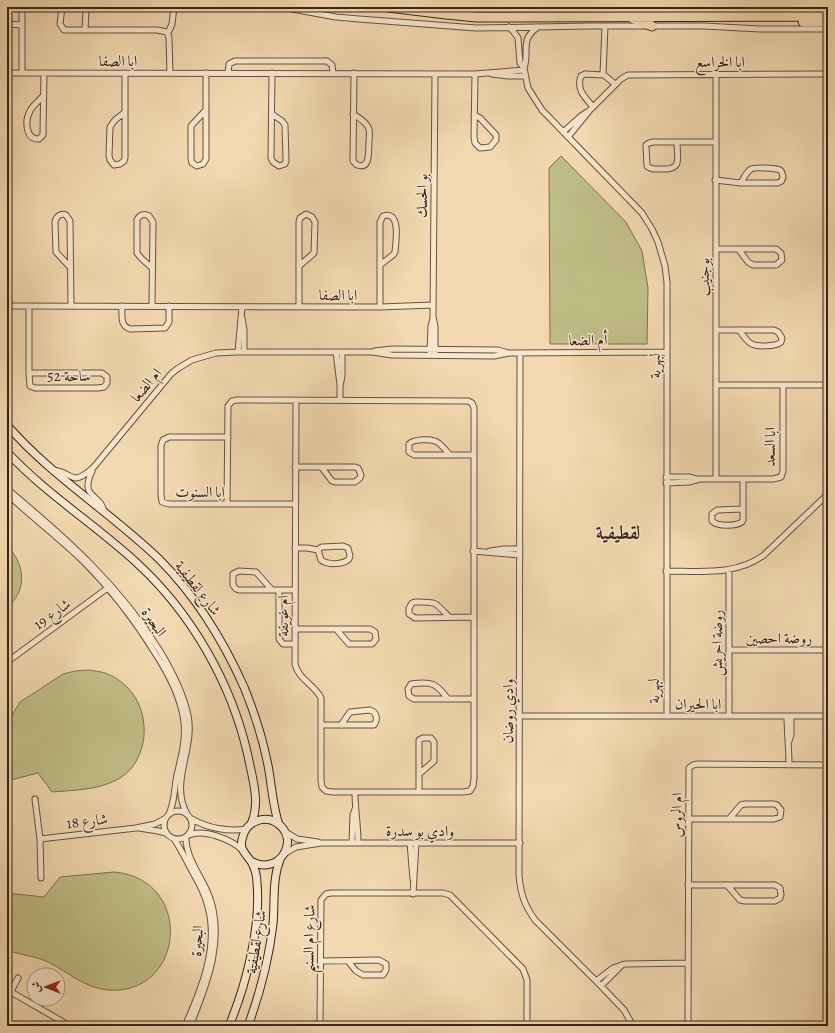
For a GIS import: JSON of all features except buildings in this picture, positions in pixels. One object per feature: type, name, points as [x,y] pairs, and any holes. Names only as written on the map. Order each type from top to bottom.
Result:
[{"type":"highway","points":[[388,7],[439,14],[477,17],[726,15],[813,16],[828,14]]},
{"type":"highway","points":[[762,15],[782,7]]},
{"type":"highway","points":[[726,15],[751,21],[828,22]]},
{"type":"highway","points":[[629,16],[652,26]]},
{"type":"street","points":[[20,7],[22,10],[22,73]]},
{"type":"street","points":[[62,7],[60,24],[62,28],[68,30],[163,30],[168,33]]},
{"type":"street","points":[[83,7],[86,11],[86,30]]},
{"type":"street","points":[[170,73],[168,33],[172,24],[174,7]]},
{"type":"street","points":[[281,7],[336,17],[476,28],[538,26],[704,26],[760,29],[828,29]]},
{"type":"street","points":[[7,24],[22,25]]},
{"type":"street","name":"لبهرية","points":[[524,72],[526,41],[531,32],[538,26]]},
{"type":"street","points":[[603,74],[605,26]]},
{"type":"street","name":"لبهرية","points":[[509,27],[518,38],[520,45],[520,63],[528,88],[534,99],[542,110],[637,207],[652,229],[658,242],[665,266],[667,282],[666,716]]},
{"type":"street","points":[[228,73],[229,64],[235,61],[327,61],[332,65],[333,73]]},
{"type":"street","name":"ابا الصفا","points":[[7,73],[354,73],[487,74],[508,76],[524,72]]},
{"type":"street","points":[[43,96],[29,112],[28,132],[34,139],[39,139],[43,135],[44,73]]},
{"type":"street","points":[[124,113],[112,124],[109,131],[110,160],[117,165],[122,163],[125,158],[125,73]]},
{"type":"street","points":[[205,111],[195,121],[191,128],[190,159],[192,163],[197,166],[203,164],[206,159],[206,73]]},
{"type":"street","points":[[272,73],[271,158],[273,162],[279,166],[285,164],[286,161],[286,128],[284,123],[272,114]]},
{"type":"street","points":[[353,114],[364,122],[369,129],[368,158],[366,164],[362,166],[356,165],[353,161],[353,114],[354,73]]},
{"type":"street","name":"بو الحسك","points":[[433,352],[431,326],[433,318],[435,74]]},
{"type":"street","points":[[474,115],[480,118],[496,135],[496,140],[490,147],[480,148],[475,143],[474,115],[475,74]]},
{"type":"street","points":[[592,108],[581,93],[580,78],[585,74],[603,74],[615,84]]},
{"type":"street","name":"ابا الخراسع","points":[[568,137],[592,108],[615,84],[623,77],[633,74],[828,74]]},
{"type":"street","name":"بوجنيب","points":[[716,74],[716,479]]},
{"type":"street","name":"ابا الخراسع","points":[[563,132],[580,116],[592,108]]},
{"type":"street","points":[[677,142],[677,163],[674,168],[671,170],[652,169],[647,166],[647,144],[653,142],[677,142],[716,142]]},
{"type":"street","points":[[715,180],[720,182],[741,183],[778,183],[781,182],[783,177],[780,170],[754,168],[747,172],[741,183]]},
{"type":"street","points":[[70,267],[56,252],[55,222],[56,218],[61,214],[66,215],[70,221],[71,306]]},
{"type":"street","points":[[152,268],[137,253],[136,220],[139,216],[144,214],[149,216],[153,222],[152,306]]},
{"type":"street","points":[[299,266],[314,253],[315,222],[312,217],[306,214],[300,218],[299,222],[299,266],[299,307]]},
{"type":"street","points":[[380,265],[393,256],[395,252],[395,221],[389,214],[383,216],[380,222],[380,265],[380,307]]},
{"type":"street","points":[[716,249],[776,249],[782,253],[782,260],[776,265],[753,264],[748,262],[739,250]]},
{"type":"street","name":"ابا الصفا","points":[[7,306],[380,307],[433,305]]},
{"type":"street","name":"ساحة 52","points":[[29,306],[29,373],[29,383],[32,387],[98,388],[104,387],[107,383],[107,377],[102,373],[29,373]]},
{"type":"street","points":[[122,306],[123,325],[130,329],[165,328],[169,322],[169,306]]},
{"type":"street","points":[[241,352],[244,330],[242,307]]},
{"type":"street","points":[[716,330],[739,330],[774,330],[778,332],[782,338],[781,342],[775,346],[754,345],[751,344],[739,330]]},
{"type":"street","name":"أم الضعا","points":[[241,352],[372,352],[392,349],[433,352],[498,350],[509,353],[667,352]]},
{"type":"street","name":"ام الضعا","points":[[52,470],[60,471],[69,477],[77,478],[85,475],[93,468],[166,379],[177,368],[203,356],[216,353],[241,352]]},
{"type":"street","points":[[339,352],[338,376],[340,400]]},
{"type":"street","name":"وادي روضان","points":[[520,353],[521,893],[534,920],[624,1010],[633,1026]]},
{"type":"street","points":[[716,385],[828,385],[828,435]]},
{"type":"street","name":"ابا السعد","points":[[666,480],[690,482],[700,479],[776,479],[781,477],[783,385]]},
{"type":"street","name":"ام غويفة","points":[[227,504],[228,406],[232,401],[296,400],[340,400],[470,401],[474,406],[472,788],[467,792],[328,792],[322,787],[320,780],[322,725],[320,696],[296,668],[296,400]]},
{"type":"street","name":"شارع لقطيفية","points":[[7,425],[27,447],[52,470],[142,544],[171,573],[194,600],[226,650],[256,720],[269,770],[279,824]]},
{"type":"street","name":"ابا السنوت","points":[[228,437],[167,437],[163,440],[161,446],[162,502],[169,504],[295,504]]},
{"type":"street","points":[[450,455],[434,440],[414,440],[409,444],[409,452],[414,455],[450,455],[474,455]]},
{"type":"street","name":"شارع لقطيفية","points":[[7,452],[36,480],[138,564],[165,592],[186,618],[218,672],[231,701],[243,736],[251,768],[256,800],[255,815],[248,826]]},
{"type":"street","points":[[295,467],[358,468],[361,474],[360,478],[355,482],[335,482],[330,479],[322,468]]},
{"type":"street","name":"ام الضعا","points":[[93,468],[88,479],[88,487],[91,494],[103,507],[104,512]]},
{"type":"street","points":[[743,479],[744,520],[740,524],[718,525],[712,521],[712,514],[717,510],[743,509]]},
{"type":"street","name":"البحيرة","points":[[8,492],[75,551],[109,587],[154,646],[174,681],[183,715],[185,732],[185,749],[179,789],[182,803],[186,812]]},
{"type":"street","points":[[666,571],[729,570],[746,566],[764,555],[828,494]]},
{"type":"street","points":[[295,548],[318,550],[322,547],[343,546],[348,548],[350,556],[349,560],[344,563],[327,563],[321,560],[318,550]]},
{"type":"street","points":[[473,551],[489,552],[504,549],[520,552]]},
{"type":"street","name":"روضة احريش","points":[[729,570],[729,716]]},
{"type":"street","points":[[272,590],[256,572],[239,571],[233,574],[232,583],[236,589],[239,590],[272,590],[279,590],[295,590]]},
{"type":"street","name":"شارع 19","points":[[7,662],[109,587]]},
{"type":"street","points":[[279,590],[279,640],[282,644],[295,644]]},
{"type":"street","points":[[450,617],[438,604],[433,602],[415,602],[410,605],[409,608],[409,614],[415,618],[474,617]]},
{"type":"street","points":[[295,630],[337,630],[373,630],[376,634],[376,639],[371,644],[349,644],[337,630]]},
{"type":"street","name":"روضة احصين","points":[[730,650],[828,650]]},
{"type":"street","points":[[448,699],[436,685],[414,683],[409,686],[409,696],[414,699],[448,699],[473,699]]},
{"type":"street","points":[[322,725],[341,725],[374,725],[376,722],[376,714],[370,710],[350,712],[341,725]]},
{"type":"street","name":"ابا الحيران","points":[[520,716],[828,716]]},
{"type":"street","points":[[789,716],[787,734],[789,741],[789,765]]},
{"type":"street","points":[[419,774],[434,761],[434,742],[431,738],[423,738],[419,740],[419,774],[419,791]]},
{"type":"street","name":"البحيرة","points":[[168,816],[173,804],[177,777],[185,749]]},
{"type":"street","name":"ام الروس","points":[[688,1026],[689,771],[693,765],[698,764],[828,765]]},
{"type":"street","points":[[355,792],[355,808],[353,815],[355,843]]},
{"type":"street","points":[[35,799],[40,839],[40,878]]},
{"type":"street","points":[[689,819],[729,819],[774,819],[780,816],[781,810],[774,804],[745,804],[739,807],[729,819]]},
{"type":"street","points":[[177,810],[186,812],[192,819],[222,829],[232,830],[248,826],[259,820],[267,820],[279,824],[284,831],[287,845],[282,857],[273,864],[265,865],[251,861],[243,850],[231,841],[202,834],[182,839],[174,839],[166,833],[164,827],[168,816],[177,810]]},
{"type":"street","name":"شارع 18","points":[[40,839],[136,828],[154,824],[168,816]]},
{"type":"street","points":[[187,837],[193,828],[192,819]]},
{"type":"street","points":[[202,834],[204,824]]},
{"type":"street","points":[[243,850],[242,837],[248,826]]},
{"type":"street","name":"شارع 18","points":[[136,828],[166,833]]},
{"type":"street","points":[[220,838],[222,829]]},
{"type":"street","name":"وادي بو سدرة","points":[[284,831],[297,839],[321,843]]},
{"type":"street","name":"البحيرة","points":[[185,1026],[190,1022],[212,950],[210,914],[200,881],[188,853],[186,846],[187,837]]},
{"type":"street","name":"البحيرة","points":[[174,839],[200,881]]},
{"type":"street","name":"وادي بو سدرة","points":[[282,857],[296,846],[321,843],[520,843]]},
{"type":"street","points":[[413,843],[411,869],[413,894]]},
{"type":"street","name":"شارع لقطيفية","points":[[248,1026],[263,980],[269,950],[274,910],[276,870],[282,857]]},
{"type":"street","name":"شارع لقطيفية","points":[[229,1026],[243,987],[255,925],[257,886],[255,871],[251,861]]},
{"type":"street","points":[[688,885],[727,885],[775,885],[780,888],[781,895],[780,898],[775,901],[745,901],[740,900],[727,885]]},
{"type":"street","name":"شارع ام السنيم","points":[[320,1026],[322,897],[326,894],[443,893],[450,895],[523,969],[527,980],[527,1026]]},
{"type":"street","points":[[321,960],[380,960],[386,964],[386,970],[383,975],[363,975],[356,971],[348,961]]},
{"type":"street","points":[[596,981],[613,968],[623,964],[688,963]]},
{"type":"street","points":[[601,986],[623,964]]},
{"type":"street","points":[[7,999],[18,978]]},
{"type":"street","points":[[11,992],[70,1026]]},
{"type":"shaded area","points":[[561,156],[626,222],[642,251],[648,288],[647,344],[550,344],[549,168]]},
{"type":"shaded area","points":[[7,546],[18,560],[22,577],[18,593],[7,607]]},
{"type":"shaded area","points":[[88,670],[112,676],[121,682],[128,688],[139,704],[144,723],[144,733],[142,748],[133,765],[127,773],[115,781],[98,787],[80,790],[52,792],[38,773],[7,781],[7,718],[12,715],[20,702],[63,674]]},
{"type":"shaded area","points":[[114,872],[140,879],[158,894],[168,914],[170,936],[165,957],[153,975],[134,987],[108,990],[100,989],[84,983],[66,972],[66,967],[57,967],[38,958],[7,950],[7,893],[44,897],[60,877]]},
{"type":"district","name":"لقطيفية","points":[[618,532]]}]
